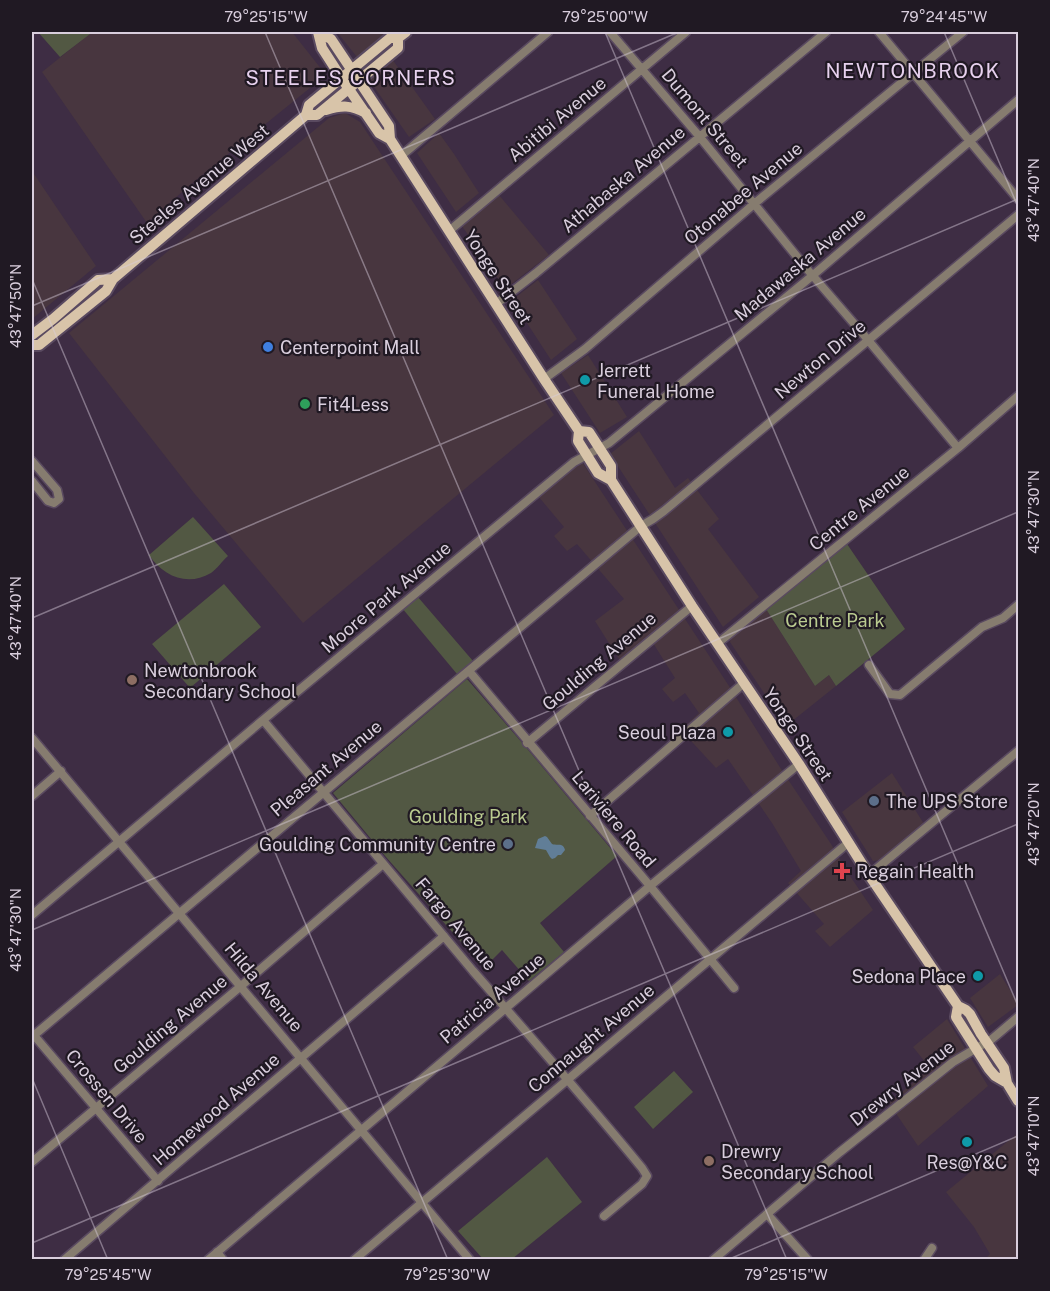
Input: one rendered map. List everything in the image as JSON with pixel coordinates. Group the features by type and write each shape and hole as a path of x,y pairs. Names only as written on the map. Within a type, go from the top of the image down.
{"main road":[{"name":"Yonge Street","path":"319,32 331,39 389,126 390,139"},
{"name":"Yonge Street","path":"319,32 322,48 342,79 379,133 390,139 579,431 578,441 598,473 611,480 958,1006 970,1014 1004,1068 1007,1083"},
{"path":"355,76 390,38 402,34"},
{"name":"Steeles Avenue West","path":"32,345 39,345 106,291 113,279 306,115 309,105 342,79 355,76"},
{"name":"Steeles Avenue West","path":"306,115 317,115 323,111 349,88 355,76"},
{"path":"323,111 348,106 366,113"},
{"name":"Steeles Avenue West","path":"32,335 98,280 113,279"},
{"path":"59,314 67,322"},
{"name":"Yonge Street","path":"579,431 589,432 611,466 611,480"},
{"name":"Yonge Street","path":"958,1006 956,1017 975,1049 995,1076 1007,1083 1018,1101"}],"street":[{"path":"401,156 548,32"},
{"name":"Dumont Street","path":"610,32 958,448"},
{"name":"Abitibi Avenue","path":"449,231 686,32"},
{"name":"Athabaska Avenue","path":"496,304 826,32"},
{"path":"879,32 1018,199"},
{"name":"Otonabee Avenue","path":"544,379 585,349 754,204 963,32"},
{"name":"Madawaska Avenue","path":"599,449 613,440 812,276 1018,100"},
{"name":"Newton Drive","path":"641,526 655,518 1018,215"},
{"name":"Centre Avenue","path":"718,643 958,448 1018,396"},
{"name":"Moore Park Avenue","path":"32,915 574,462 599,449"},
{"path":"32,461 57,490 59,499 54,503 48,501 32,481"},
{"path":"40,492 51,483"},
{"name":"Pleasant Avenue","path":"32,1035 641,526"},
{"path":"869,665 890,694 900,695 982,627 1002,618 1018,605"},
{"name":"Goulding Avenue","path":"527,742 692,606"},
{"name":"Lariviere Road","path":"468,671 734,988"},
{"path":"590,816 744,683"},
{"name":"Fargo Avenue","path":"263,720 642,1168 647,1176 642,1184 604,1216"},
{"name":"Hilda Avenue","path":"32,738 470,1260"},
{"path":"870,875 1018,751"},
{"name":"Patricia Avenue","path":"208,1260 220,1256 361,1130 650,886 799,764"},
{"path":"32,796 61,771"},
{"name":"Connaught Avenue","path":"354,1260 849,842"},
{"name":"Goulding Avenue","path":"32,1162 383,864"},
{"name":"Homewood Avenue","path":"64,1260 444,936"},
{"name":"Drewry Avenue","path":"715,1259 840,1152 954,1062 986,1042 1018,1017"},
{"name":"Crossen Drive","path":"32,1035 158,1181"},
{"path":"767,1214 808,1260"},
{"path":"924,1260 932,1248"}],"shaded area":[{"path":"92,32 292,32 326,75 190,185 147,223 42,72"},
{"path":"337,32 388,32 357,57"},
{"path":"392,59 435,119 409,137 370,81 372,75"},
{"path":"345,113 360,122 554,415 303,623 194,493 69,333 329,118"},
{"path":"439,133 479,193 456,212 417,153"},
{"path":"32,171 96,266 32,319"},
{"path":"499,195 549,255 505,289 462,226"},
{"path":"538,280 577,339 551,360 512,300"},
{"path":"588,355 627,417 600,433 561,373"},
{"path":"639,431 675,488 688,478 719,519 708,529 759,597 723,627 610,454"},
{"path":"582,462 873,910 830,947 815,931 824,924 788,883 801,871 772,823 728,759 716,768 681,730 699,713 685,693 673,702 662,689 675,678 653,643 624,667 595,621 624,599 577,544 567,551 554,536 564,527 538,496"},
{"path":"766,609 815,686 829,675 836,686 786,726 730,642 731,637"},
{"path":"892,773 924,824 880,860 873,861 842,812"},
{"path":"1000,974 1018,1005 988,1027 970,998"},
{"path":"947,1019 988,1086 918,1146 889,1103 930,1068 913,1047"},
{"path":"1018,1133 1018,1259 985,1259 990,1254 974,1227 946,1192"}],"green space":[{"path":"38,32 88,32 90,34 60,57"},
{"path":"193,517 228,556 211,573 202,577 185,579 168,574 149,555"},
{"name":"Centre Park","path":"847,544 905,629 836,686 829,675 815,686 766,609"},
{"path":"224,584 261,627 190,688 152,644"},
{"path":"417,596 473,661 457,674 402,608"},
{"name":"Goulding Park","path":"467,679 617,856 540,923 564,952 529,981 502,950 484,968 333,793"},
{"path":"674,1071 693,1092 653,1129 634,1107"},
{"path":"547,1157 582,1202 512,1259 483,1259 458,1231"}],"water":[{"path":"545,836 552,844 563,846 565,850 561,855 552,859 546,850 535,848 538,839"}],"place":[{"name":"Centerpoint Mall","path":"268,347"},
{"name":"Jerrett Funeral Home","path":"585,380"},
{"name":"Fit4Less","path":"305,404"},
{"name":"Newtonbrook Secondary School","path":"132,680"},
{"name":"Seoul Plaza","path":"728,732"},
{"name":"The UPS Store","path":"874,801"},
{"name":"Goulding Community Centre","path":"508,844"},
{"name":"Regain Health","path":"842,871"},
{"name":"Sedona Place","path":"978,976"},
{"name":"Res@Y&C","path":"967,1142"},
{"name":"Drewry Secondary School","path":"709,1161"}],"district":[{"name":"NEWTONBROOK","path":"913,71"},
{"name":"STEELES CORNERS","path":"351,78"}]}
